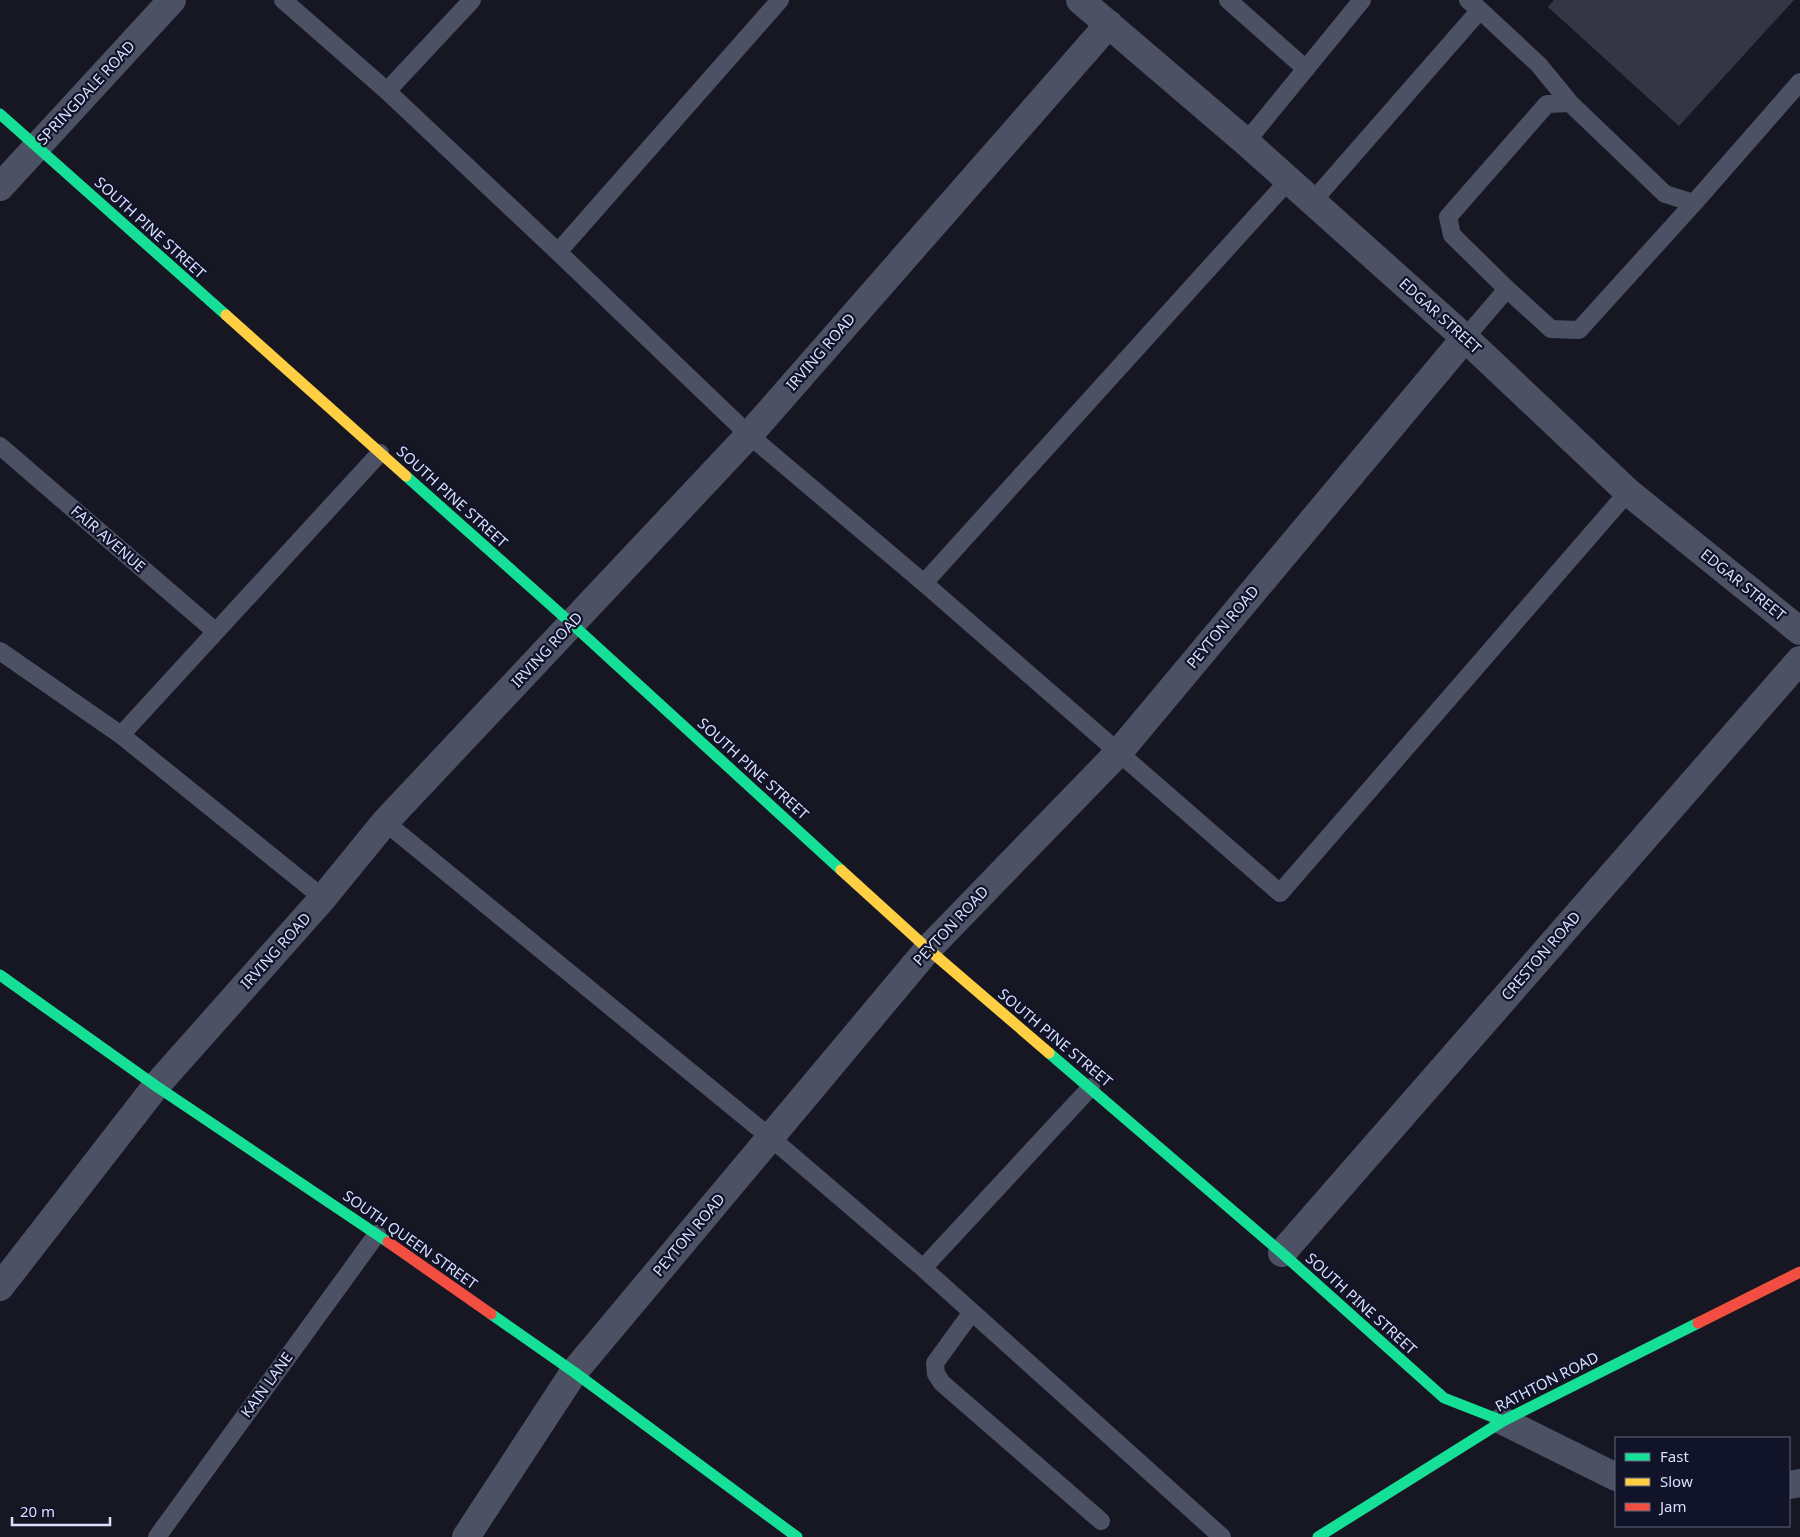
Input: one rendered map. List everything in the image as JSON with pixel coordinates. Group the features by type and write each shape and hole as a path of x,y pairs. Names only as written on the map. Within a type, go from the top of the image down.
{"street":[{"name":"SPRINGDALE ROAD","path":"0,187 172,0"},
{"name":"EDGAR STREET","path":"1080,0 1246,142 1465,338 1628,492 1800,631"},
{"name":"IRVING ROAD","path":"0,1287 156,1086 323,898 385,822 748,435 1109,24"},
{"name":"SOUTH PINE STREET","path":"0,114 572,624 928,949 1282,1252 1444,1398 1503,1420"},
{"name":"PEYTON ROAD","path":"466,1537 574,1372 928,949 1119,752 1465,338"},
{"name":"CRESTON ROAD","path":"1282,1252 1800,660"},
{"name":"SOUTH QUEEN STREET","path":"0,975 156,1086 377,1234 574,1372 797,1537"},
{"name":"RATHTON ROAD","path":"1318,1537 1503,1420 1800,1272"},
{"path":"1503,1420 1615,1476"}],"lane":[{"path":"283,0 387,91 748,435 924,583 1280,894 1628,492"},
{"path":"387,91 472,0"},
{"path":"558,252 780,0"},
{"path":"1228,0 1306,69"},
{"path":"1246,142 1362,0"},
{"path":"1312,202 1474,5 1539,65 1570,103 1665,194 1694,203"},
{"path":"1570,103 1547,104 1448,217 1452,235 1507,289 1552,329 1579,330 1800,82"},
{"path":"924,583 1288,181"},
{"path":"1465,338 1507,289"},
{"name":"FAIR AVENUE","path":"0,446 215,631"},
{"path":"121,735 380,453"},
{"path":"0,651 121,735 323,898"},
{"path":"385,822 770,1138 923,1268 1222,1537"},
{"path":"923,1268 1091,1088"},
{"name":"KAIN LANE","path":"157,1537 377,1234"},
{"path":"972,1312 935,1363 936,1374 942,1384 1101,1521"}],"building":[{"path":"1554,0 1794,0 1679,126 1548,7"}],"traffic: fast":[{"path":"0,114 226,315"},
{"path":"406,476 572,624 841,870"},
{"path":"0,975 156,1086 388,1242"},
{"path":"1049,1053 1282,1253 1444,1398 1503,1421"},
{"path":"491,1314 574,1372 797,1537"},
{"path":"1318,1537 1503,1421 1698,1323"}],"traffic: slow":[{"path":"226,315 406,476"},
{"path":"841,870 928,949 1049,1053"}],"traffic: jam":[{"path":"388,1242 491,1314"},
{"path":"1698,1323 1800,1272"}]}
